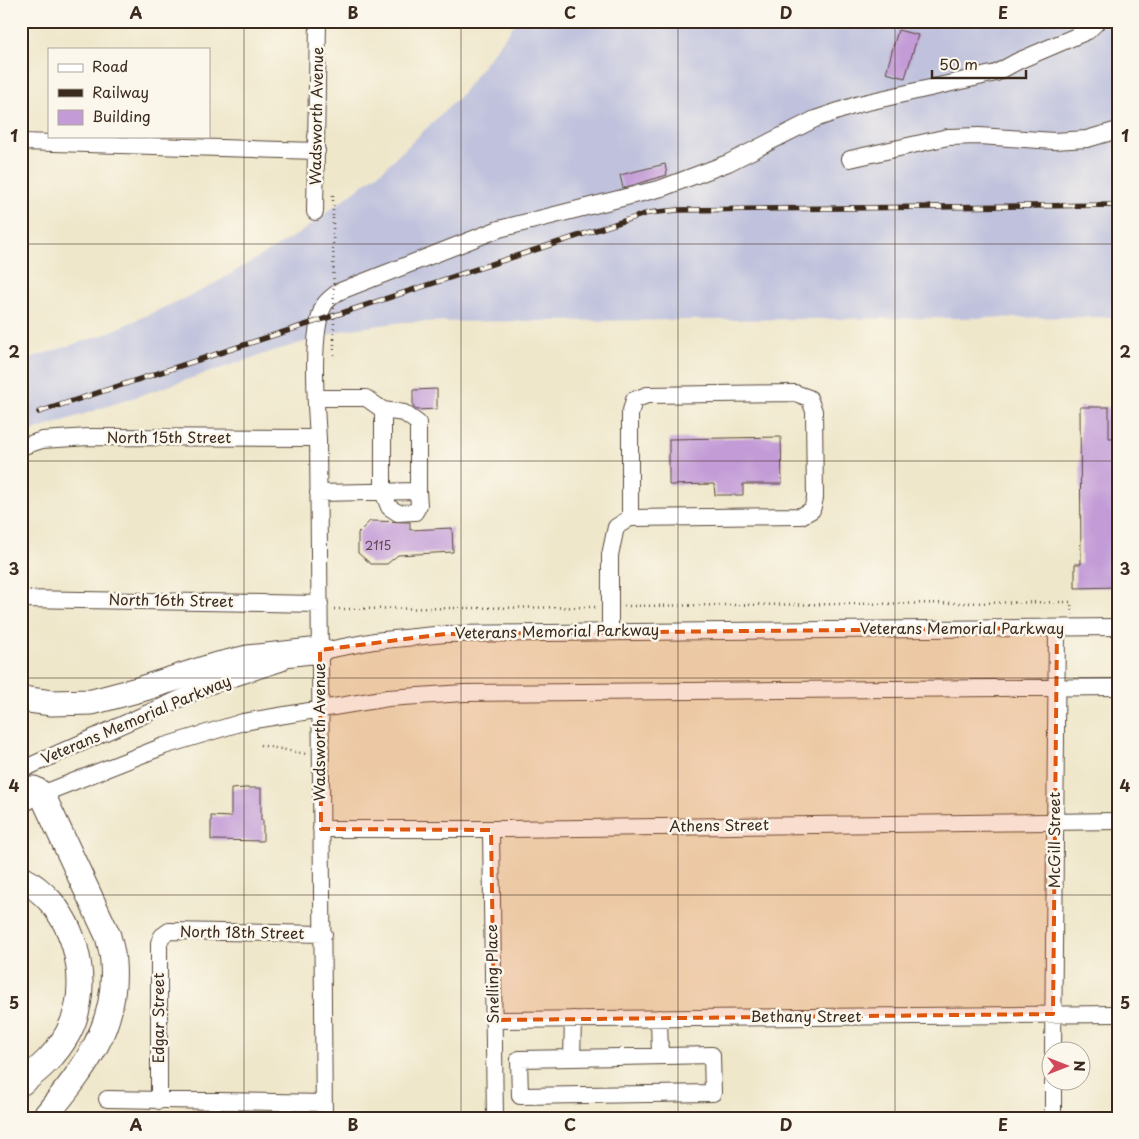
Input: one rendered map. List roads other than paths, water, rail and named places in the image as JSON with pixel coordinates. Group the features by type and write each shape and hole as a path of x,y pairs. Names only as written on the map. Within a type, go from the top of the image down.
{"highway":[{"path":"21,699 52,703 92,702 248,658 320,650"},
{"path":"28,796 108,936 113,961 114,986 109,1017 96,1048 44,1118"},
{"path":"21,878 51,902 65,922 75,949 79,970 79,996 76,1013 69,1031 47,1063 21,1083"}],"street":[{"name":"Wadsworth Avenue","path":"315,212 318,21"},
{"name":"Wadsworth Avenue","path":"324,1110 324,934 320,829 321,709 316,346 319,321 324,304 338,292 499,229 662,188 728,163 814,119 860,104 996,73 1018,61 1088,31 1098,21"},
{"path":"850,159 948,137 980,136 1054,141 1087,139 1118,130"},
{"path":"21,142 317,151"},
{"path":"610,632 610,555 616,527 630,518 801,516 812,510 815,498 814,411 809,398 795,393 647,394 634,400 630,414 630,518"},
{"path":"316,398 366,398 383,410 404,413 418,424 419,505 415,512 410,514 398,514 389,506 383,492 383,410"},
{"name":"North 15th Street","path":"21,447 42,440 89,437 318,438"},
{"path":"318,493 418,490"},
{"name":"North 16th Street","path":"21,599 320,604"},
{"name":"McGill Street","path":"1053,1042 1057,628"},
{"name":"Veterans Memorial Parkway","path":"21,770 206,687 320,650 374,641 445,634 1118,628"},
{"path":"28,796 164,746 243,722 388,698 464,693 1118,687"},
{"name":"Athens Street","path":"320,829 491,830 1118,821"},
{"name":"Snelling Place","path":"491,830 494,1118"},
{"name":"North 18th Street","path":"162,936 169,931 324,934"},
{"name":"Edgar Street","path":"159,1100 159,943 162,936"},
{"name":"Bethany Street","path":"494,1020 1118,1014"},
{"path":"659,1018 660,1056"},
{"path":"572,1058 573,1019"},
{"path":"494,1097 713,1093 712,1055 519,1059 520,1096"},
{"path":"1053,1092 1053,1118"},
{"path":"107,1099 159,1100 324,1110"}],"railway":[{"path":"39,412 648,213 678,210 1118,205"}]}
